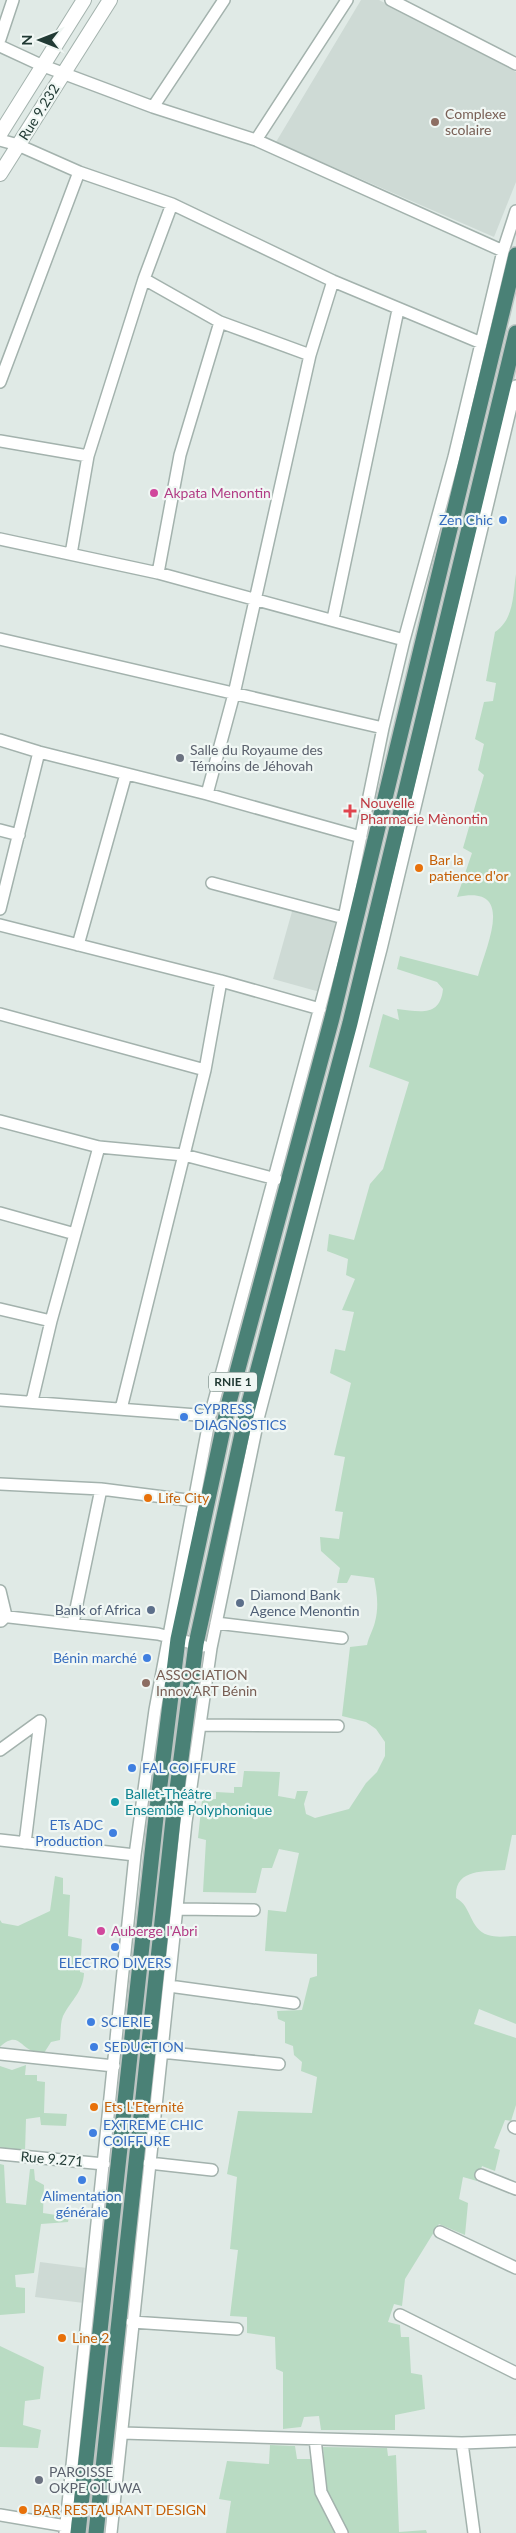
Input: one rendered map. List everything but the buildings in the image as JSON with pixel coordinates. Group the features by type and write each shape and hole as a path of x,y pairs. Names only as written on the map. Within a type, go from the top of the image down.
{"highway":[{"name":"RNIE 1","path":"70,2531 156,1817 174,1638 230,1397 332,1018 509,253"},
{"name":"RNIE 1","path":"96,2533 173,1820 250,1402 350,1023 516,333"}],"street":[{"path":"0,38 13,0"},
{"name":"Rue 9.232","path":"0,134 84,0"},
{"name":"Rue 9.232","path":"0,174 110,0"},
{"path":"153,107 224,0"},
{"path":"256,140 346,0"},
{"path":"391,0 516,64"},
{"path":"0,46 42,65 153,107 256,140 509,253"},
{"path":"0,140 18,145 79,172 172,204 333,282 480,342"},
{"path":"0,382 79,172"},
{"path":"71,554 88,456 144,279 172,204"},
{"path":"0,2515 70,2531 135,1855 155,1710 174,1638 210,1416 276,1179 344,918 383,728 404,640 454,457 480,342 509,253 516,211"},
{"path":"144,279 220,322 310,355"},
{"path":"207,794 234,694 310,355 333,282"},
{"path":"333,619 398,310"},
{"path":"158,572 180,455 220,322"},
{"path":"111,2533 186,1822 201,1725 204,1646 216,1623 259,1415 381,949 516,386"},
{"path":"0,441 88,456"},
{"path":"0,539 158,572 404,640"},
{"path":"0,638 383,728"},
{"path":"0,740 39,752 207,794 361,837"},
{"path":"0,909 39,752"},
{"path":"78,945 126,774"},
{"path":"0,830 19,835"},
{"path":"212,883 344,918"},
{"path":"0,925 221,981 320,1009"},
{"path":"121,1409 205,1070 221,981"},
{"path":"0,1014 205,1070"},
{"path":"0,1121 99,1146 184,1155 276,1179"},
{"path":"32,1401 51,1320 99,1146"},
{"path":"0,1213 75,1234"},
{"path":"0,1308 51,1320"},
{"path":"0,1400 210,1416"},
{"path":"0,1484 101,1489 195,1501"},
{"path":"74,1623 101,1489"},
{"path":"0,1591 2,1618 74,1623 174,1638 204,1646"},
{"path":"216,1623 342,1638"},
{"path":"0,1750 40,1721 25,1843"},
{"path":"201,1725 338,1726"},
{"path":"0,1840 135,1855"},
{"path":"177,1909 254,1910"},
{"path":"169,1986 294,2002"},
{"path":"161,2052 279,2064"},
{"path":"0,2054 114,2066"},
{"name":"Rue 9.271","path":"0,2154 104,2164"},
{"path":"149,2163 212,2170"},
{"path":"481,2175 516,2189"},
{"path":"440,2232 516,2268"},
{"path":"400,2315 516,2374"},
{"path":"132,2322 237,2329"},
{"path":"122,2433 462,2443 516,2441"},
{"path":"316,2439 321,2492 342,2533"},
{"path":"462,2443 474,2533"}],"shaded area":[{"path":"361,0 379,0 516,72 516,182 494,237 276,142"},
{"path":"293,908 338,920 320,992 273,979"},
{"path":"40,2262 87,2268 84,2303 35,2297"}],"green space":[{"path":"516,574 516,1835 512,1835 505,1870 480,1872 465,1876 457,1888 456,1898 465,1906 477,1928 482,1932 495,1936 516,1936 516,2024 479,2009 474,2024 516,2038 516,2105 511,2121 505,2120 494,2148 500,2150 495,2171 482,2166 477,2181 463,2177 459,2199 468,2203 465,2235 439,2224 405,2279 402,2306 394,2304 388,2322 400,2325 401,2337 409,2337 411,2373 422,2375 425,2409 395,2415 395,2430 321,2430 319,2416 304,2417 301,2427 283,2429 283,2372 276,2369 275,2337 247,2333 247,2317 230,2316 238,2250 230,2249 237,2177 227,2174 238,2111 312,2113 317,2077 301,2071 302,2062 294,2055 293,2046 285,2043 285,2022 278,2019 277,2011 302,2010 310,1978 317,1976 317,1954 265,1951 268,1910 286,1912 299,1853 279,1849 272,1868 262,1868 256,1893 203,1892 206,1840 198,1838 202,1800 216,1799 216,1792 234,1793 234,1787 242,1787 244,1771 280,1772 278,1796 295,1799 297,1791 308,1791 304,1804 306,1814 315,1818 349,1809 366,1783 377,1772 385,1756 385,1742 376,1729 366,1722 342,1716 350,1647 367,1645 375,1622 377,1600 374,1578 351,1575 347,1583 337,1583 340,1568 321,1551 320,1537 339,1539 343,1512 335,1511 345,1457 334,1455 351,1383 330,1373 335,1349 345,1351 354,1312 342,1310 355,1279 346,1275 348,1259 327,1251 329,1234 354,1240 370,1184 383,1169 409,1082 369,1067 383,1014 399,1020 397,1009 427,1011 438,1005 441,998 443,989 437,982 397,969 400,956 478,976 491,934 492,908 486,899 475,895 457,897 472,853 463,848 484,775 478,770 484,744 475,739 484,702 493,701 496,683 486,681 495,632 506,621 512,606"},
{"path":"55,1876 63,1878 63,1894 70,1895 68,1936 82,1939 80,1972 84,1973 82,1985 63,2016 60,2040 51,2042 44,2053 33,2052 14,2040 6,2042 0,2047 0,1920 2,1923 18,1926 50,1911"},
{"path":"26,2065 25,2075 37,2075 37,2081 45,2082 44,2113 67,2114 66,2126 41,2125 40,2117 26,2119 25,2152 0,2150 0,2066 12,2070"},
{"path":"0,2164 4,2165 6,2203 26,2205 30,2169 34,2169 35,2180 44,2185 43,2213 69,2217 68,2222 41,2224 34,2273 15,2275 16,2287 25,2288 25,2313 0,2315"},
{"path":"0,2346 44,2367 40,2399 25,2401 23,2425 41,2430 38,2448 0,2447"},
{"path":"270,2445 295,2446 297,2459 324,2459 323,2447 387,2448 388,2456 396,2455 399,2532 426,2530 427,2533 226,2533 231,2501 219,2499 227,2461 269,2464"}],"place":[{"name":"Complexe scolaire","path":"435,122"},
{"name":"Akpata Menontin","path":"154,493"},
{"name":"Zen Chic","path":"503,520"},
{"name":"Salle du Royaume des Témoins de Jéhovah","path":"180,758"},
{"name":"Nouvelle Pharmacie Mènontin","path":"350,811"},
{"name":"Bar la patience d'or","path":"419,868"},
{"name":"CYPRESS DIAGNOSTICS","path":"184,1417"},
{"name":"Life City","path":"148,1498"},
{"name":"Diamond Bank Agence Menontin","path":"240,1603"},
{"name":"Bank of Africa","path":"151,1610"},
{"name":"Bénin marché","path":"147,1658"},
{"name":"ASSOCIATION Innov'ART Bénin","path":"146,1683"},
{"name":"FAL COIFFURE","path":"132,1768"},
{"name":"Ballet-Théâtre Ensemble Polyphonique","path":"115,1802"},
{"name":"ETs ADC Production","path":"113,1833"},
{"name":"Auberge l'Abri","path":"101,1931"},
{"name":"ELECTRO DIVERS","path":"115,1947"},
{"name":"SCIERIE","path":"91,2022"},
{"name":"SEDUCTION","path":"94,2047"},
{"name":"Ets L'Eternité","path":"94,2107"},
{"name":"EXTREME CHIC COIFFURE","path":"93,2133"},
{"name":"Alimentation générale","path":"82,2180"},
{"name":"Line 2","path":"62,2338"},
{"name":"PAROISSE OKPE OLUWA","path":"39,2480"},
{"name":"BAR RESTAURANT DESIGN","path":"23,2510"}]}
